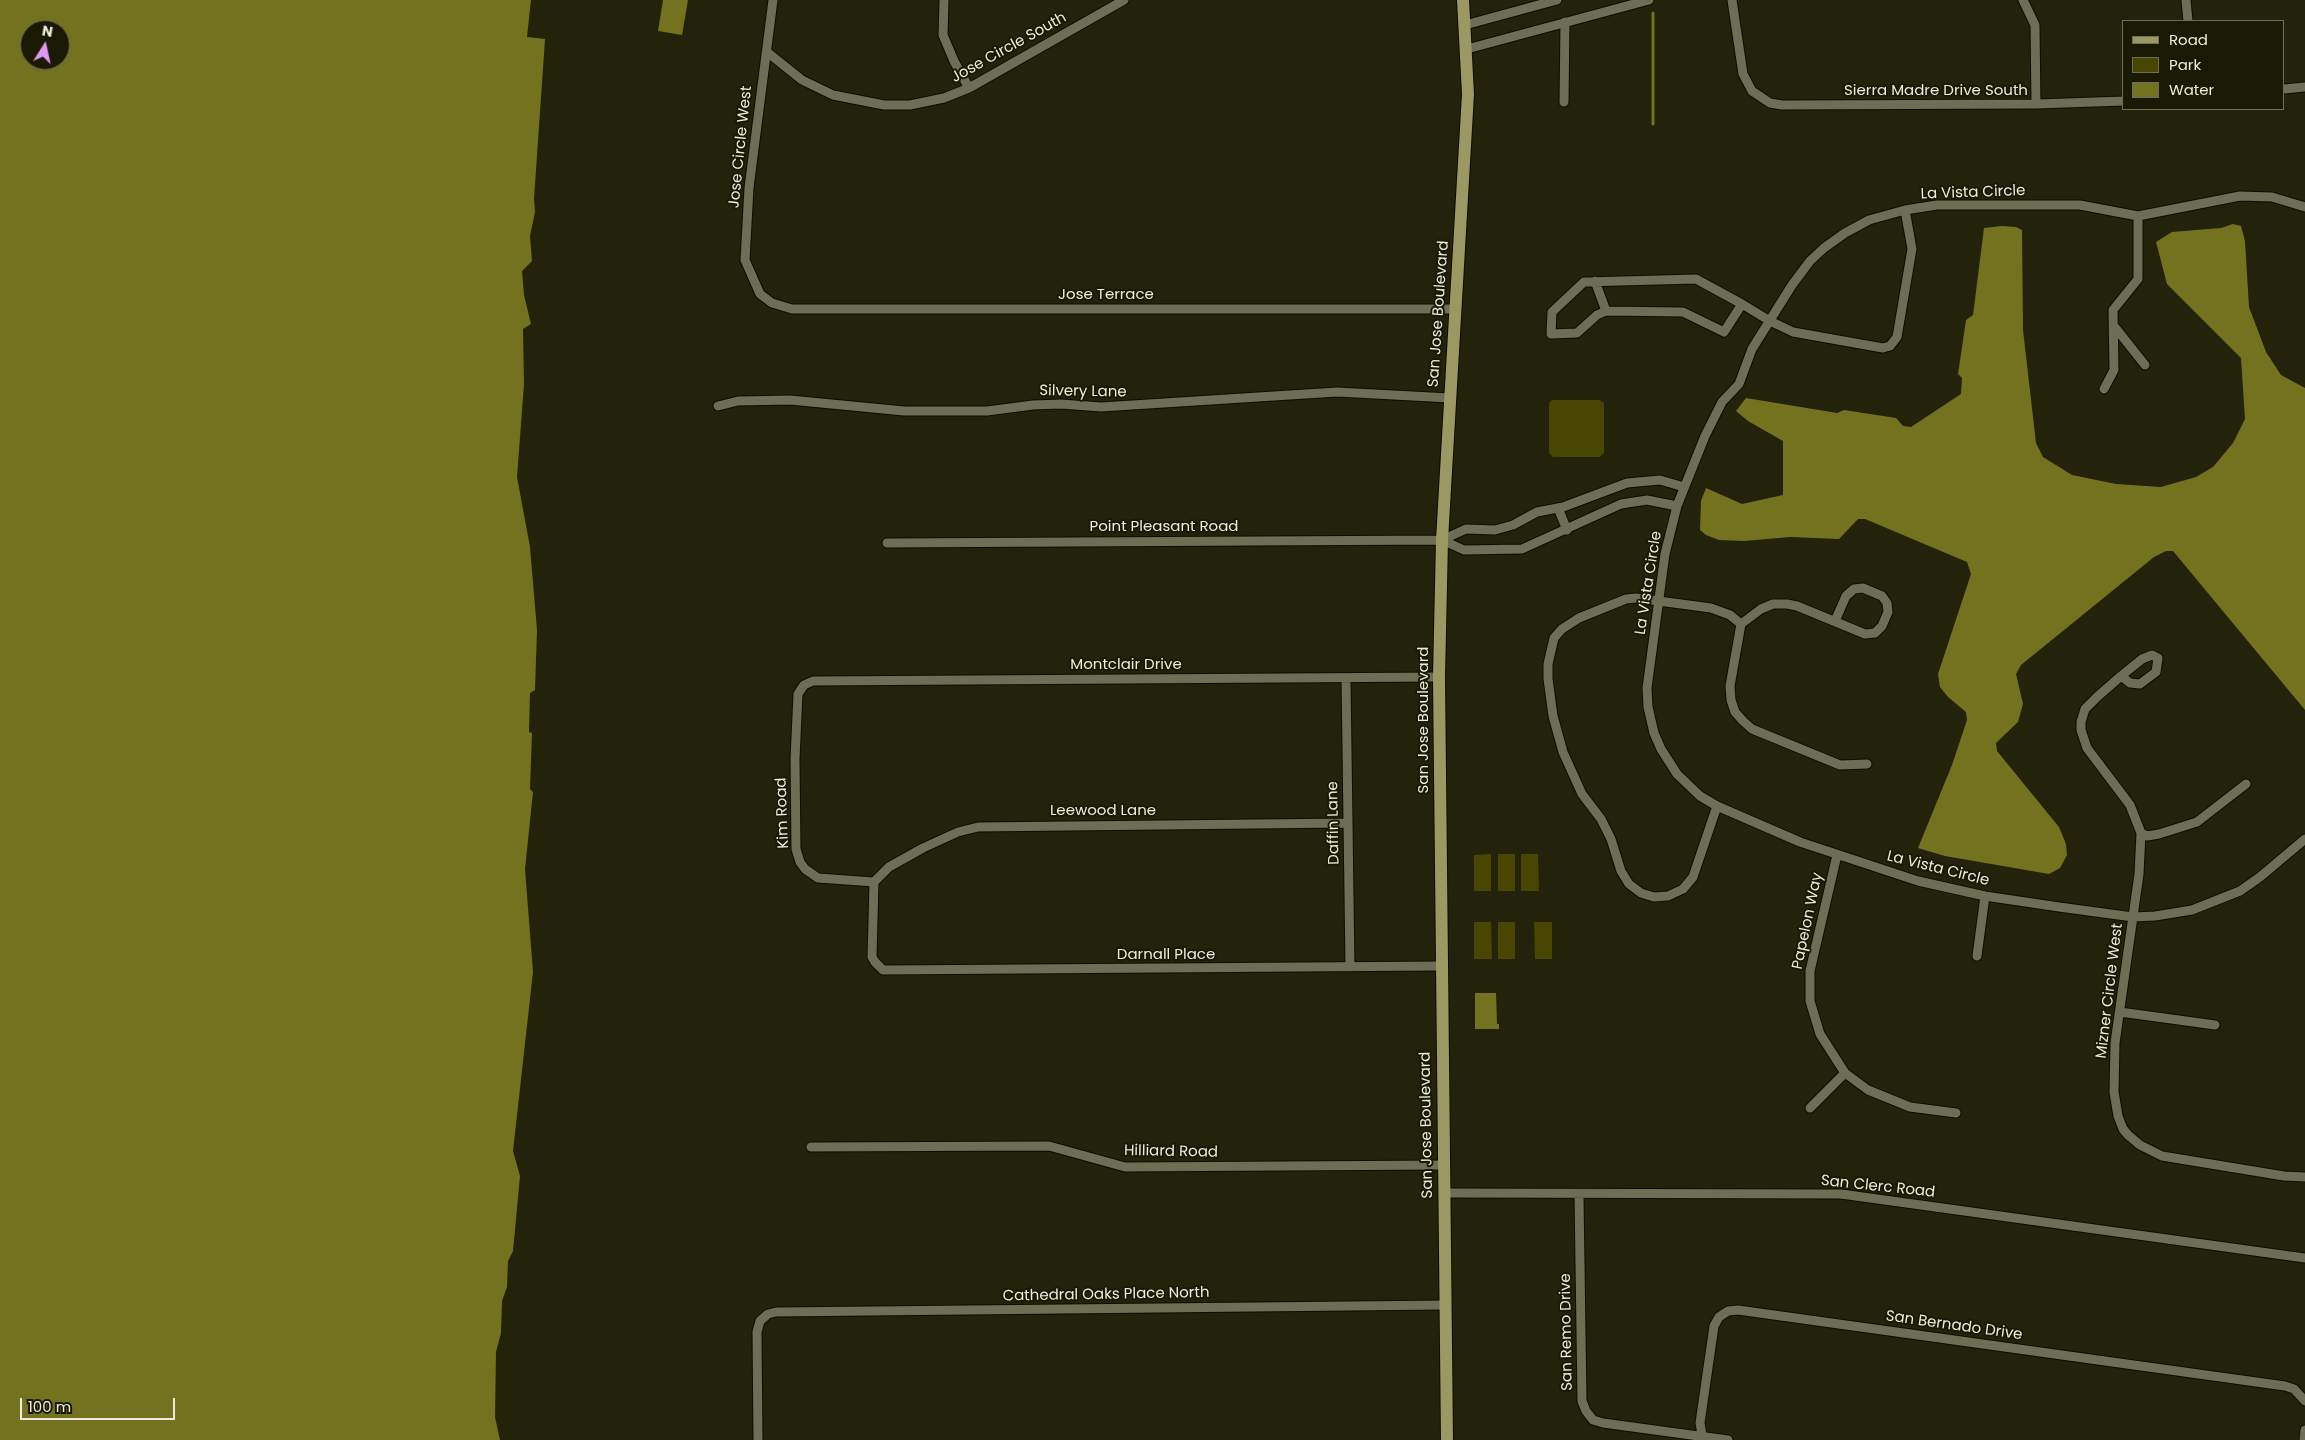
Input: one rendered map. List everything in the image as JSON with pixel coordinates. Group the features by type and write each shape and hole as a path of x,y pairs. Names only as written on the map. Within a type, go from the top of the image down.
{"main road":[{"name":"San Jose Boulevard","path":"1447,1440 1439,677 1442,540 1468,94 1466,25 1463,0"}],"street":[{"name":"Jose Circle West","path":"760,294 745,260 749,188 773,0"},
{"path":"944,0 943,34 954,61 969,88"},
{"name":"Jose Circle South","path":"767,52 802,80 833,94 858,101 884,105 910,105 944,98 969,88 1124,0"},
{"path":"1466,25 1557,0"},
{"path":"1467,49 1648,0"},
{"name":"Sierra Madre Drive South","path":"1732,0 1743,74 1752,90 1764,100 1782,105 2036,104 2122,101"},
{"path":"2023,0 2035,25 2036,104"},
{"path":"2186,0 2188,20"},
{"path":"1564,102 1565,22"},
{"path":"2285,88 2305,87"},
{"name":"La Vista Circle","path":"2305,207 2272,197 2240,196 2138,216 2080,205 1937,205 1905,210 1869,220 1845,233 1824,248 1796,279 1752,349 1740,384 1722,402 1705,436 1684,488 1677,506 1665,554 1647,688 1648,707 1654,733 1661,750 1677,774 1700,796 1717,806 1800,842 1918,881 1985,896 2133,917 2177,913 2218,901 2240,891 2260,878 2305,839"},
{"path":"1742,304 1724,332 1683,312 1606,311 1597,315 1578,333 1551,334 1552,312 1584,282 1696,279 1742,304 1770,321 1793,332 1883,348 1890,346 1897,337 1912,249 1905,210"},
{"path":"2104,388 2114,370 2114,310 2138,279 2138,216"},
{"path":"1595,281 1606,311"},
{"name":"Jose Terrace","path":"760,294 772,303 792,309 1455,309"},
{"path":"2114,326 2145,365"},
{"name":"Silvery Lane","path":"718,406 738,401 790,400 904,411 987,411 1033,405 1062,404 1102,408 1337,392 1450,398"},
{"name":"Point Pleasant Road","path":"1442,540 1466,528 1496,530 1513,525 1538,512 1558,508 1607,492 1627,483 1660,480 1684,488"},
{"path":"1607,492 1613,507"},
{"name":"Point Pleasant Road","path":"887,543 1442,540 1464,550 1522,549 1567,530 1613,507 1647,500 1677,506"},
{"path":"1558,508 1567,530"},
{"path":"1835,621 1846,596 1854,589 1864,588 1882,596 1887,603 1888,612 1882,626 1875,633 1866,634 1797,606 1780,604 1761,609 1741,624 1730,686 1731,700 1735,712 1752,729 1840,765 1867,764"},
{"path":"1717,806 1693,878 1683,890 1668,896 1654,897 1641,892 1630,884 1622,871 1611,839 1601,819 1582,794 1567,761 1553,716 1548,664 1554,638 1571,622 1626,599 1658,601 1718,610 1730,615 1741,624"},
{"path":"2121,676 2085,709 2082,716 2081,730 2086,748 2130,805 2141,833 2147,836 2159,834 2197,822 2246,784"},
{"name":"Montclair Drive","path":"813,681 1439,677"},
{"name":"Daffin Lane","path":"1346,678 1350,967"},
{"name":"Kim Road","path":"813,681 804,685 798,694 795,759 796,849 800,862 805,869 818,878 874,882"},
{"name":"Leewood Lane","path":"874,882 889,867 923,848 958,832 978,827 1347,823"},
{"name":"Mizner Circle West","path":"2141,833 2139,874 2115,1043 2114,1099 2123,1129 2140,1145 2162,1156 2239,1169 2305,1177"},
{"name":"Papelon Way","path":"1837,855 1813,954 1809,993 1820,1034 1845,1072 1868,1090 1900,1104 1956,1113"},
{"name":"Darnall Place","path":"874,882 872,900 872,957 874,962 883,970 1442,966"},
{"path":"1978,956 1985,896"},
{"path":"2120,1012 2216,1025"},
{"path":"1810,1108 1845,1072"},
{"name":"Hilliard Road","path":"811,1147 1049,1146 1125,1168 1444,1165"},
{"name":"San Clerc Road","path":"1445,1193 1579,1195 1841,1194 2305,1258"},
{"name":"San Remo Drive","path":"1579,1195 1582,1401 1586,1411 1593,1420 1603,1423 1728,1440"},
{"name":"Cathedral Oaks Place North","path":"758,1440 757,1332 760,1321 768,1314 776,1312 1446,1305"},
{"name":"San Bernado Drive","path":"1703,1438 1700,1423 1714,1326 1719,1317 1728,1311 1738,1310 2285,1386 2294,1389 2305,1401"},
{"path":"2304,1440 2305,1430"}],"green space":[{"path":"1552,400 1599,400 1604,403 1604,453 1600,457 1553,457 1549,453 1549,403"},
{"path":"1491,854 1491,891 1474,891 1474,855"},
{"path":"1498,854 1515,854 1515,891 1498,891"},
{"path":"1521,854 1538,854 1539,891 1521,891"},
{"path":"1474,922 1491,922 1492,959 1474,959"},
{"path":"1498,922 1515,922 1515,959 1498,959"},
{"path":"1534,922 1552,922 1552,959 1535,959"}],"water":[{"path":"0,0 531,0 527,37 545,39 534,199 535,212 530,236 532,261 522,271 524,295 531,324 523,329 524,384 517,477 530,547 537,630 535,690 530,693 529,732 532,733 530,789 533,792 525,869 533,972 513,1151 520,1176 513,1251 508,1261 507,1287 502,1301 501,1333 496,1352 495,1417 500,1440 0,1440"},
{"path":"663,0 688,0 682,35 658,31"},
{"path":"2233,224 2241,226 2245,241 2249,307 2266,352 2281,375 2305,388 2305,710 2173,551 2166,551 2154,557 2021,665 2016,674 2023,704 2018,722 1996,743 1997,751 2059,827 2066,844 2067,855 2060,868 2049,874 1945,856 1918,848 1952,765 1967,720 1966,712 1948,697 1940,687 1938,674 1971,574 1967,562 1865,519 1858,519 1839,539 1790,537 1744,541 1719,540 1706,535 1700,530 1701,501 1706,488 1742,504 1783,495 1783,441 1748,421 1736,411 1746,398 1837,413 1844,410 1896,418 1903,426 1911,427 1961,394 1962,378 1958,374 1966,320 1973,315 1984,228 2016,227 2022,230 2023,330 2036,443 2043,457 2072,475 2116,484 2161,487 2196,477 2213,467 2233,443 2245,419 2241,358 2167,284 2156,242 2172,232 2221,228"},
{"path":"1475,993 1496,993 1497,1024 1499,1024 1499,1029 1475,1029"}],"waterway":[{"path":"1653,13 1653,124"}]}
